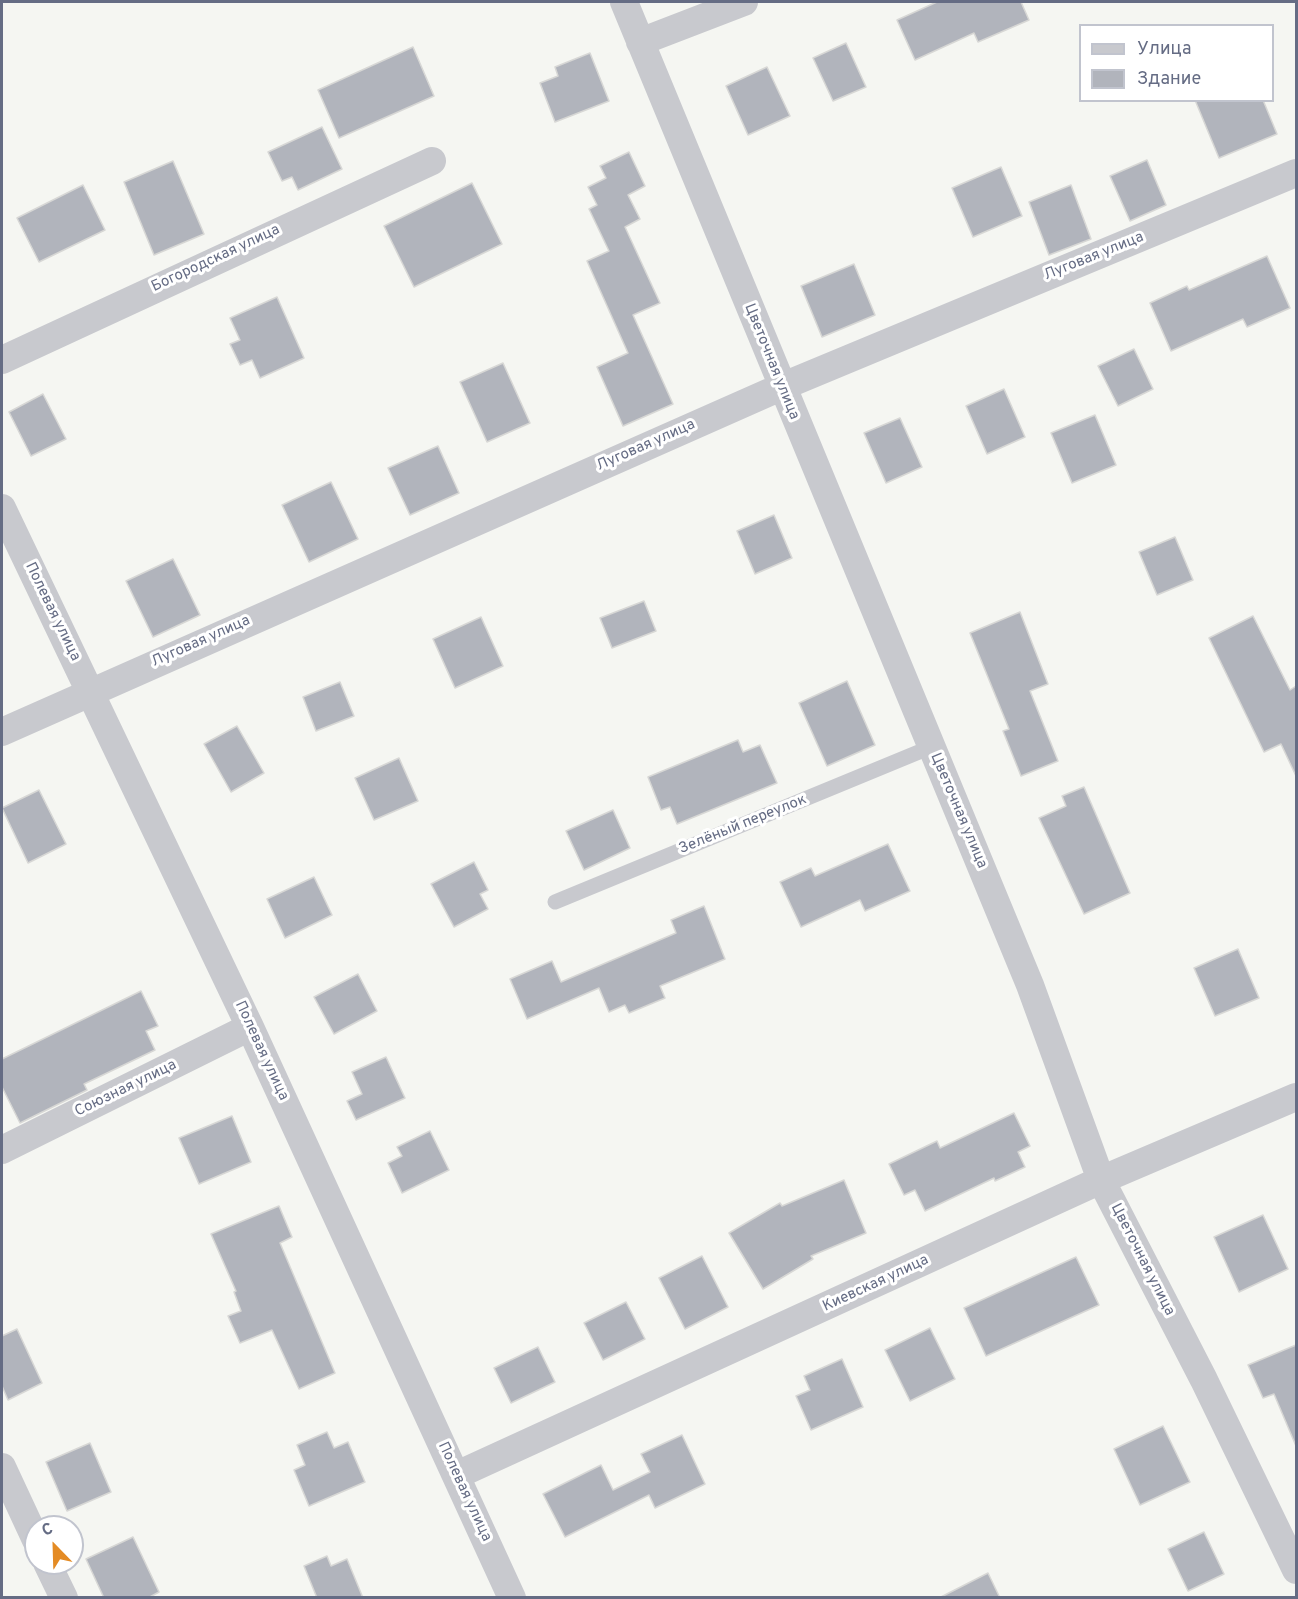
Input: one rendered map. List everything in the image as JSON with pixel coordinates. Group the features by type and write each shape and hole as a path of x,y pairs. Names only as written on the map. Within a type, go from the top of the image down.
{"street":[{"name":"Цветочная улица","path":"624,2 781,387 1030,985 1101,1180 1204,1380 1296,1570"},
{"path":"640,42 744,2"},
{"name":"Богородская улица","path":"2,360 432,160"},
{"name":"Луговая улица","path":"2,732 781,387 1296,173"},
{"name":"Полевая улица","path":"2,508 250,1027 512,1598"},
{"name":"Союзная улица","path":"2,1150 250,1027"},
{"name":"Киевская улица","path":"457,1475 1101,1180 1296,1097"},
{"path":"2,1467 24,1515"},
{"path":"52,1575 63,1598"}],"lane":[{"name":"Зелёный переулок","path":"555,902 931,747"}],"building":[{"path":"937,2 1021,2 1029,20 978,42 974,33 915,60 897,20"},
{"path":"846,43 866,87 833,101 813,58"},
{"path":"413,47 434,96 339,138 318,90"},
{"path":"590,53 609,101 555,122 540,83 558,76 555,67"},
{"path":"767,67 790,116 748,135 726,86"},
{"path":"1196,102 1264,102 1277,134 1219,158"},
{"path":"322,127 342,169 298,190 292,177 282,181 268,152"},
{"path":"629,152 645,186 628,195 640,219 625,227 660,303 633,315 673,404 623,426 597,367 628,353 587,261 609,251 589,209 597,205 588,187 606,178 600,166"},
{"path":"1147,160 1166,205 1130,221 1110,176"},
{"path":"173,161 204,234 154,255 124,182"},
{"path":"1001,167 1022,216 973,237 952,188"},
{"path":"472,183 502,244 414,287 384,226"},
{"path":"83,185 105,230 39,262 17,218"},
{"path":"1071,185 1091,239 1049,255 1029,202"},
{"path":"1267,256 1290,308 1247,327 1243,319 1171,351 1150,303 1187,286 1189,290"},
{"path":"854,264 875,315 822,337 801,286"},
{"path":"277,297 304,358 260,378 252,360 240,365 230,344 240,340 230,318"},
{"path":"1134,349 1153,389 1118,406 1098,366"},
{"path":"503,363 530,423 487,442 460,382"},
{"path":"1004,389 1025,437 987,454 966,406"},
{"path":"43,394 66,439 31,456 9,412"},
{"path":"1095,415 1116,465 1072,483 1051,433"},
{"path":"900,418 922,467 886,483 864,433"},
{"path":"438,446 459,493 410,515 388,468"},
{"path":"331,482 358,539 309,562 282,505"},
{"path":"774,515 792,558 755,574 737,531"},
{"path":"1175,537 1193,580 1157,595 1139,552"},
{"path":"173,559 200,615 153,637 126,581"},
{"path":"644,601 656,631 612,648 600,618"},
{"path":"1020,612 1048,684 1030,691 1058,761 1021,776 1003,731 1009,729 970,633"},
{"path":"1253,616 1290,690 1296,686 1296,776 1281,744 1264,752 1209,638"},
{"path":"481,617 503,666 455,688 433,639"},
{"path":"847,681 875,745 827,766 799,703"},
{"path":"340,682 354,716 316,731 303,697"},
{"path":"237,726 264,773 231,792 204,744"},
{"path":"738,740 743,752 760,745 777,783 677,824 670,807 661,810 648,777"},
{"path":"399,758 418,801 374,820 355,778"},
{"path":"1084,787 1130,893 1084,914 1039,818 1066,806 1062,796"},
{"path":"39,790 66,844 28,863 2,808"},
{"path":"613,810 630,848 584,870 566,831"},
{"path":"888,844 910,891 865,911 860,900 801,927 780,882 811,868 815,876"},
{"path":"474,862 488,890 480,894 488,909 454,927 431,884"},
{"path":"314,877 332,915 285,938 267,899"},
{"path":"704,906 725,959 660,986 665,998 629,1013 625,1005 609,1012 599,988 527,1019 510,979 552,961 561,982 676,933 671,920"},
{"path":"1238,949 1259,998 1215,1016 1194,968"},
{"path":"358,974 377,1011 334,1034 314,997"},
{"path":"141,991 158,1026 146,1031 155,1050 84,1084 87,1090 20,1123 2,1087 2,1059"},
{"path":"386,1057 405,1098 356,1120 347,1101 362,1094 352,1072"},
{"path":"1014,1113 1030,1146 1018,1152 1025,1167 995,1181 994,1178 925,1211 915,1190 904,1195 889,1164 937,1141 940,1148"},
{"path":"232,1116 251,1162 199,1184 179,1138"},
{"path":"430,1131 449,1170 402,1193 388,1163 402,1156 397,1147"},
{"path":"844,1180 866,1233 811,1256 813,1259 763,1289 729,1233 780,1203 782,1206"},
{"path":"279,1206 292,1237 280,1243 335,1373 299,1389 272,1330 240,1343 228,1316 241,1311 234,1292 236,1291 211,1234"},
{"path":"1263,1215 1288,1269 1239,1292 1214,1237"},
{"path":"702,1256 728,1307 685,1329 659,1278"},
{"path":"1076,1257 1099,1305 986,1356 964,1308"},
{"path":"626,1302 645,1339 603,1360 584,1323"},
{"path":"930,1328 955,1379 910,1401 885,1350"},
{"path":"17,1329 42,1383 8,1400 2,1386 2,1336"},
{"path":"1296,1345 1296,1446 1274,1394 1263,1398 1248,1365"},
{"path":"538,1347 555,1382 511,1403 494,1368"},
{"path":"842,1359 863,1407 811,1430 796,1396 810,1390 804,1376"},
{"path":"1163,1426 1190,1482 1140,1505 1114,1449"},
{"path":"327,1432 334,1448 348,1442 365,1482 309,1506 294,1470 305,1465 297,1445"},
{"path":"682,1435 705,1484 655,1508 649,1495 565,1537 543,1494 601,1465 613,1490 650,1472 641,1454"},
{"path":"90,1443 111,1492 67,1511 46,1462"},
{"path":"1204,1532 1224,1574 1188,1591 1168,1549"},
{"path":"133,1537 159,1592 148,1598 104,1598 86,1559"},
{"path":"327,1556 331,1566 347,1559 363,1598 317,1598 304,1566"},
{"path":"988,1573 1000,1598 939,1598"}]}
